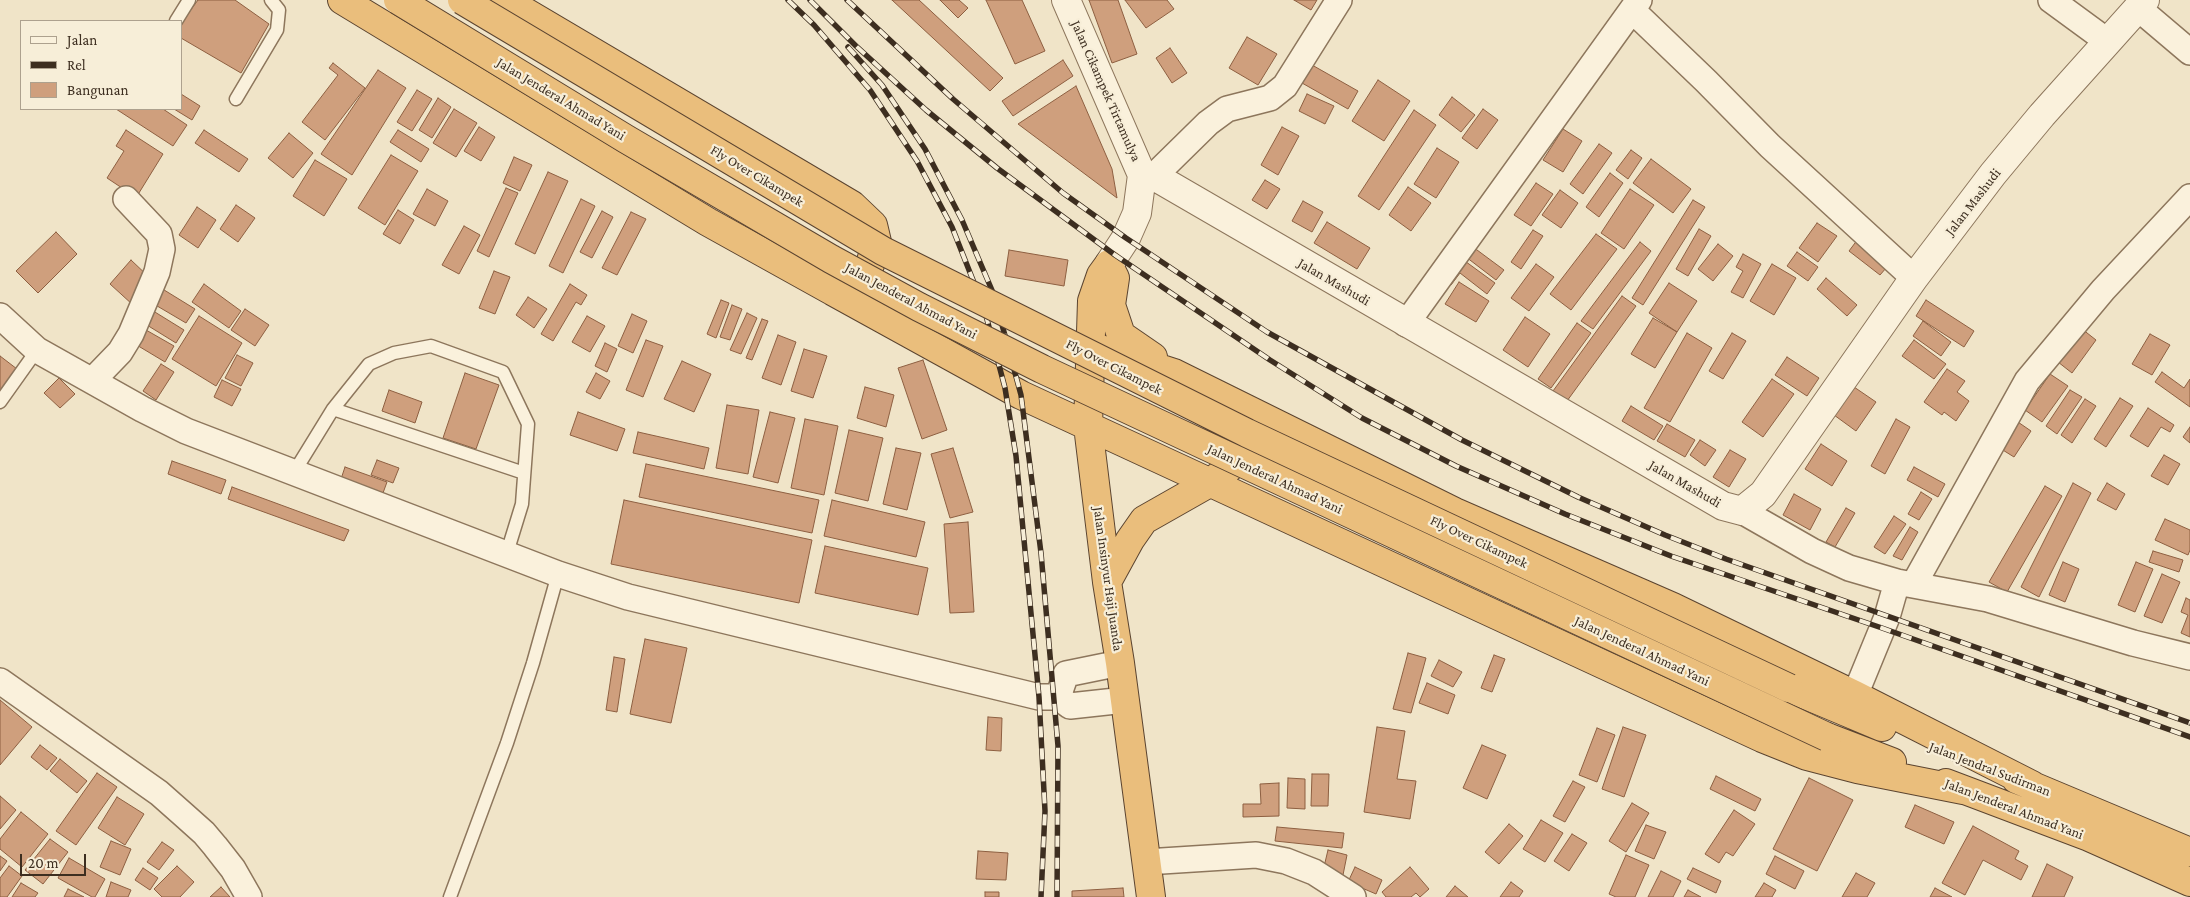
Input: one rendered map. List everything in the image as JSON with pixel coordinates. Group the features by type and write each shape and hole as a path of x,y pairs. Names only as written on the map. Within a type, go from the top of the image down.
{"highway":[{"path":"342,0 708,222 1004,388 1762,738 1807,756 1849,767 1963,790"},
{"name":"Jalan Jenderal Ahmad Yani","path":"398,0 626,139 831,259 919,307 1051,373 1827,738 2089,837 2190,882"},
{"name":"Fly Over Cikampek","path":"462,0 883,251 1247,433 1789,688"},
{"path":"506,0 852,205 873,225 877,242 868,272 834,292"},
{"path":"1109,264 1115,278 1111,305 1121,335 1174,373"},
{"name":"Jalan Insinyur Haji Juanda","path":"1109,264 1101,275 1092,300 1088,426 1107,582 1120,662 1151,897"},
{"path":"1090,345 1174,373 1456,512 1673,607 1856,695 2032,785"},
{"path":"1107,582 1130,540 1144,520 1211,482 1230,467 1241,444 1242,432 1235,410 1229,400"},
{"name":"Jalan Jendral Sudirman","path":"1789,688 1893,732 2032,785 2190,852"}],"street":[{"name":"Jalan Cikampek Tirtamulya","path":"1066,0 1148,176 1138,213 1126,238 1109,264"},
{"path":"1148,176 1208,123 1227,110 1270,98 1285,86 1339,0"},
{"path":"2051,0 2107,41"},
{"path":"2142,4 2190,52"},
{"name":"Jalan Mashudi","path":"1148,176 1723,506 1742,510 1763,494 1914,278 1993,174 2107,41 2142,4"},
{"path":"1406,324 1636,6 1770,146 1914,278"},
{"path":"1856,695 1887,617 2027,381 2103,290 2190,197"},
{"path":"92,381 120,352 131,334 157,272 162,249 159,234 126,199"},
{"path":"0,316 37,350 186,432 506,556 558,574 628,597 1039,697 1058,697 1070,706 1125,700"},
{"path":"1742,510 1812,551 1849,568 1906,583 1988,600 2133,643 2190,657"},
{"path":"1058,697 1066,674 1120,662"},
{"path":"0,681 137,777 185,816 215,846 233,869 249,897"},
{"path":"1146,862 1256,855 1286,860 1314,872 1353,897"}],"lane":[{"path":"177,20 189,0"},
{"path":"236,99 277,30 279,10 271,0"},
{"path":"293,474 334,409 369,364 394,353 431,346 502,372 528,424 522,504 506,556"},
{"path":"0,402 37,350"},
{"path":"334,409 524,473"},
{"path":"450,897 507,743 533,663 558,574"}],"building":[{"path":"198,0 235,0 269,24 241,73 182,39 182,22"},
{"path":"892,0 919,0 1003,78 990,91"},
{"path":"940,0 959,0 968,8 958,18"},
{"path":"986,0 1022,0 1045,51 1015,64"},
{"path":"1089,0 1118,0 1137,54 1112,63"},
{"path":"1125,0 1167,0 1174,9 1146,28"},
{"path":"1294,0 1317,0 1311,10"},
{"path":"1247,37 1277,54 1258,85 1229,68"},
{"path":"1170,48 1187,73 1172,83 1156,58"},
{"path":"1063,60 1073,76 1013,116 1002,101"},
{"path":"333,63 365,88 325,140 302,122 338,75 329,68"},
{"path":"1312,65 1358,91 1348,109 1302,83"},
{"path":"378,70 406,88 352,175 321,154"},
{"path":"1378,80 1410,101 1384,141 1352,121"},
{"path":"1076,86 1112,169 1117,198 1018,124"},
{"path":"417,90 432,99 412,131 397,122"},
{"path":"1307,94 1334,106 1325,124 1299,111"},
{"path":"182,95 200,106 192,120 176,110 182,110"},
{"path":"1452,97 1475,115 1461,132 1439,115"},
{"path":"438,98 451,107 432,138 419,130"},
{"path":"454,109 477,123 456,157 433,143"},
{"path":"1483,109 1498,120 1477,149 1462,138"},
{"path":"118,110 164,110 187,125 173,146"},
{"path":"1414,110 1436,125 1379,210 1358,196"},
{"path":"479,127 495,137 481,161 464,151"},
{"path":"1282,127 1299,136 1278,175 1261,165"},
{"path":"1563,129 1582,141 1563,172 1543,160"},
{"path":"126,130 163,154 134,201 122,188 107,178 124,151 116,146"},
{"path":"204,130 248,159 239,172 195,143"},
{"path":"398,130 429,149 421,162 390,142"},
{"path":"289,133 313,153 293,178 268,158"},
{"path":"1599,144 1612,153 1583,194 1570,184"},
{"path":"1437,148 1459,162 1436,198 1414,184"},
{"path":"1631,150 1642,158 1628,179 1616,170"},
{"path":"391,155 418,171 385,225 358,208"},
{"path":"514,157 532,165 520,191 503,183"},
{"path":"1651,159 1691,189 1673,213 1633,183"},
{"path":"315,160 347,179 324,216 293,196"},
{"path":"548,172 568,181 535,254 515,244"},
{"path":"1610,173 1623,183 1599,217 1586,207"},
{"path":"1265,180 1280,189 1267,209 1252,200"},
{"path":"1536,183 1553,194 1531,226 1514,215"},
{"path":"1408,187 1431,203 1411,231 1389,215"},
{"path":"506,188 518,193 489,257 477,251"},
{"path":"427,189 448,201 435,226 413,214"},
{"path":"1630,189 1654,205 1624,249 1601,233"},
{"path":"1560,190 1578,203 1561,228 1542,215"},
{"path":"581,199 595,206 563,273 549,266"},
{"path":"1693,200 1705,207 1643,305 1632,298"},
{"path":"1303,201 1323,212 1312,232 1292,221"},
{"path":"236,205 255,218 238,242 220,229"},
{"path":"197,207 216,220 198,248 179,235"},
{"path":"398,210 414,220 400,244 383,234"},
{"path":"602,211 613,217 592,258 580,252"},
{"path":"631,212 646,219 617,275 602,268"},
{"path":"1327,222 1370,248 1357,269 1314,243"},
{"path":"1817,223 1837,236 1818,262 1799,248"},
{"path":"464,226 480,235 459,274 442,265"},
{"path":"1699,229 1711,236 1688,276 1676,269"},
{"path":"1533,230 1543,236 1521,269 1511,262"},
{"path":"56,232 77,254 38,293 16,271"},
{"path":"1596,234 1617,249 1571,310 1550,294"},
{"path":"1861,235 1893,260 1880,275 1849,251"},
{"path":"1640,242 1651,251 1593,329 1581,321"},
{"path":"1718,244 1733,256 1713,281 1698,269"},
{"path":"1473,247 1504,270 1496,280 1466,257"},
{"path":"1009,250 1068,260 1064,286 1005,276"},
{"path":"1797,252 1818,267 1808,281 1787,266"},
{"path":"1743,254 1761,264 1743,298 1731,292 1743,271 1736,267"},
{"path":"1458,256 1495,283 1487,294 1460,273 1451,285 1442,278"},
{"path":"131,260 151,279 133,305 110,284"},
{"path":"1536,264 1554,277 1529,311 1511,298"},
{"path":"1772,264 1796,278 1774,315 1750,301"},
{"path":"494,271 510,277 495,314 479,308"},
{"path":"1826,278 1857,305 1847,316 1817,289"},
{"path":"1459,282 1489,301 1476,322 1445,304"},
{"path":"1669,283 1697,301 1677,332 1649,313"},
{"path":"204,284 241,311 229,328 192,302"},
{"path":"570,284 587,295 581,305 576,302 553,341 541,334"},
{"path":"156,285 195,309 186,323 147,300"},
{"path":"1622,296 1636,306 1567,401 1553,391"},
{"path":"528,297 547,309 534,328 516,315"},
{"path":"721,300 729,303 716,338 707,334"},
{"path":"1926,300 1974,331 1964,347 1916,316"},
{"path":"732,305 742,309 730,340 720,337"},
{"path":"150,309 184,330 176,343 142,322"},
{"path":"245,309 269,325 255,346 231,330"},
{"path":"747,313 757,318 741,354 730,350"},
{"path":"632,314 647,321 633,353 618,346"},
{"path":"199,316 242,343 216,386 172,359"},
{"path":"587,316 605,326 590,352 572,342"},
{"path":"1525,317 1550,334 1528,367 1503,350"},
{"path":"1653,318 1677,332 1655,368 1631,354"},
{"path":"762,319 768,321 752,360 746,358"},
{"path":"1923,321 1951,342 1941,356 1913,336"},
{"path":"1577,323 1591,333 1551,388 1538,379"},
{"path":"139,326 174,346 165,362 130,341"},
{"path":"2082,329 2096,340 2072,373 2058,362"},
{"path":"1687,333 1712,348 1670,422 1644,408"},
{"path":"1732,333 1746,341 1723,379 1709,371"},
{"path":"2150,334 2170,345 2152,375 2132,364"},
{"path":"778,335 796,342 781,385 762,378"},
{"path":"646,340 663,346 643,397 626,390"},
{"path":"1914,340 1946,364 1934,379 1902,356"},
{"path":"605,343 617,349 607,372 595,366"},
{"path":"804,349 827,356 813,398 791,391"},
{"path":"237,355 253,363 241,386 225,378"},
{"path":"0,356 17,369 0,392"},
{"path":"1787,357 1819,378 1807,396 1775,375"},
{"path":"923,360 947,430 922,439 898,368"},
{"path":"682,361 711,374 694,412 664,399"},
{"path":"161,364 174,372 156,400 143,391"},
{"path":"1947,369 1965,381 1957,392 1969,401 1956,421 1944,412 1942,415 1924,402"},
{"path":"2162,372 2184,388 2190,379 2190,407 2155,382"},
{"path":"465,373 499,385 476,449 443,438"},
{"path":"596,373 610,381 600,399 586,392"},
{"path":"2050,374 2068,386 2042,422 2025,410"},
{"path":"59,378 75,394 60,408 44,393"},
{"path":"1772,379 1794,394 1763,437 1742,422"},
{"path":"222,380 241,389 232,406 214,397"},
{"path":"865,387 894,395 886,427 857,418"},
{"path":"1854,387 1876,402 1856,431 1834,415"},
{"path":"389,390 422,402 415,423 382,411"},
{"path":"2070,390 2082,397 2057,434 2046,426"},
{"path":"2120,398 2133,406 2106,447 2094,439"},
{"path":"2085,399 2096,406 2072,443 2061,435"},
{"path":"727,405 759,410 748,474 716,468"},
{"path":"1631,406 1663,426 1654,440 1622,421"},
{"path":"2148,408 2174,425 2170,432 2161,427 2148,447 2130,436"},
{"path":"578,412 625,429 617,451 570,435"},
{"path":"770,412 795,418 778,483 753,477"},
{"path":"805,419 838,426 824,495 791,488"},
{"path":"1896,419 1910,427 1885,474 1871,466"},
{"path":"2015,420 2031,431 2014,457 1998,447"},
{"path":"1667,424 1695,440 1685,457 1657,441"},
{"path":"2190,427 2190,443 2183,437"},
{"path":"849,430 883,438 868,501 835,493"},
{"path":"638,432 709,448 704,469 633,453"},
{"path":"1700,440 1716,450 1705,466 1690,455"},
{"path":"1821,444 1847,461 1832,486 1805,469"},
{"path":"896,448 921,453 907,510 883,504"},
{"path":"953,448 973,512 950,518 931,454"},
{"path":"1730,450 1746,459 1729,487 1713,477"},
{"path":"2164,455 2180,464 2168,485 2151,476"},
{"path":"377,460 399,468 393,483 371,475"},
{"path":"172,461 226,480 221,494 168,474"},
{"path":"646,464 819,500 812,533 639,497"},
{"path":"345,467 387,482 383,493 341,479"},
{"path":"1914,467 1945,484 1938,497 1907,480"},
{"path":"2073,483 2091,493 2039,597 2021,587"},
{"path":"2107,483 2125,494 2116,510 2097,500"},
{"path":"2045,486 2062,496 2007,592 1989,582"},
{"path":"232,487 349,530 344,541 228,499"},
{"path":"1921,492 1932,499 1919,520 1908,514"},
{"path":"1794,494 1821,509 1810,530 1783,515"},
{"path":"624,500 812,540 799,603 611,564"},
{"path":"832,500 925,522 916,557 824,536"},
{"path":"1846,508 1855,513 1835,547 1826,542"},
{"path":"1894,516 1906,524 1885,554 1874,547"},
{"path":"2165,519 2190,530 2190,550 2188,555 2155,540"},
{"path":"968,522 974,612 950,613 944,524"},
{"path":"1910,527 1918,532 1902,560 1893,556"},
{"path":"825,546 928,568 918,615 815,593"},
{"path":"2153,551 2183,560 2179,572 2149,562"},
{"path":"2063,562 2079,569 2065,602 2049,595"},
{"path":"2136,562 2153,569 2135,612 2118,605"},
{"path":"2162,574 2180,582 2162,623 2144,616"},
{"path":"2186,598 2190,600 2190,637 2181,633 2188,615 2181,612"},
{"path":"645,639 687,648 671,723 630,714"},
{"path":"1408,653 1426,658 1411,713 1393,709"},
{"path":"1494,655 1505,659 1492,692 1481,688"},
{"path":"614,657 625,659 617,712 606,710"},
{"path":"1439,660 1462,672 1453,687 1431,676"},
{"path":"1427,683 1455,695 1448,714 1419,703"},
{"path":"0,700 32,727 0,765"},
{"path":"988,717 1002,718 1001,751 986,750"},
{"path":"1377,727 1405,731 1397,779 1416,781 1410,819 1364,812"},
{"path":"1623,727 1646,735 1624,797 1602,789"},
{"path":"1597,728 1615,735 1597,782 1579,775"},
{"path":"40,745 57,758 47,770 31,757"},
{"path":"1482,745 1506,755 1487,799 1463,788"},
{"path":"60,759 87,781 77,793 50,771"},
{"path":"97,773 117,787 76,845 56,831"},
{"path":"1312,774 1329,774 1328,806 1311,806"},
{"path":"1716,776 1761,799 1755,811 1710,789"},
{"path":"1288,778 1305,779 1305,809 1287,808"},
{"path":"1809,778 1853,800 1817,871 1773,849"},
{"path":"1573,781 1585,787 1565,822 1553,816"},
{"path":"1279,783 1279,816 1243,817 1243,804 1261,804 1260,784"},
{"path":"0,796 16,810 0,829"},
{"path":"117,797 144,814 125,845 98,828"},
{"path":"1632,803 1649,813 1626,852 1609,841"},
{"path":"1915,805 1954,822 1944,844 1905,827"},
{"path":"1734,810 1755,824 1733,856 1726,852 1719,863 1705,854"},
{"path":"21,812 48,834 22,867 0,849 0,839"},
{"path":"1541,820 1563,833 1545,862 1523,849"},
{"path":"1509,824 1523,836 1499,864 1485,852"},
{"path":"1646,825 1666,832 1654,859 1635,851"},
{"path":"1973,826 2019,851 2015,859 2028,866 2021,880 1983,860 1965,895 1942,883"},
{"path":"1277,827 1344,833 1342,848 1275,841"},
{"path":"1572,834 1587,843 1569,871 1554,861"},
{"path":"50,839 68,852 43,884 25,870"},
{"path":"111,841 131,849 120,875 100,867"},
{"path":"162,842 174,850 159,870 147,862"},
{"path":"1328,850 1347,855 1343,875 1323,871"},
{"path":"978,851 1008,853 1006,880 976,879"},
{"path":"1626,855 1649,865 1635,897 1616,897 1609,894"},
{"path":"0,856 7,861 0,871"},
{"path":"1775,856 1804,871 1795,889 1766,874"},
{"path":"69,858 105,879 95,897 58,878"},
{"path":"2047,864 2073,877 2064,897 2032,897"},
{"path":"9,866 22,876 7,897 0,897 0,878"},
{"path":"177,866 194,882 180,897 162,897 154,889"},
{"path":"1355,867 1382,880 1376,894 1348,882"},
{"path":"1410,867 1429,889 1420,897 1416,893 1411,897 1386,897 1382,892"},
{"path":"143,868 158,878 150,890 135,880"},
{"path":"1693,868 1721,881 1716,893 1687,879"},
{"path":"1661,871 1681,881 1673,897 1648,897"},
{"path":"1856,873 1875,883 1867,897 1842,897"},
{"path":"111,882 131,890 128,897 106,897"},
{"path":"1511,882 1523,891 1519,897 1500,897"},
{"path":"21,883 38,893 35,897 12,897"},
{"path":"1764,883 1776,890 1772,897 1755,897"},
{"path":"1455,886 1468,897 1446,897"},
{"path":"221,887 230,897 210,897"},
{"path":"1123,888 1124,897 1072,897 1072,891"},
{"path":"1935,888 1952,897 1930,897"},
{"path":"68,889 84,897 64,897"},
{"path":"1688,890 1701,897 1684,897"},
{"path":"985,892 999,892 999,897 985,897"}],"railway":[{"path":"788,0 814,25 870,90 917,161 952,227 984,308 1005,388 1016,456 1039,697 1045,811 1041,897"},
{"path":"810,0 856,46 926,110 997,168 1115,255 1270,360 1362,418 1456,466 1565,514 1671,556 2190,737"},
{"path":"847,0 953,99 1063,193 1126,238 1267,332 1462,440 1578,497 1726,559 2190,723"},
{"path":"848,47 882,85 925,149 962,220 994,295 1021,395 1041,553 1058,746 1057,897"}]}
